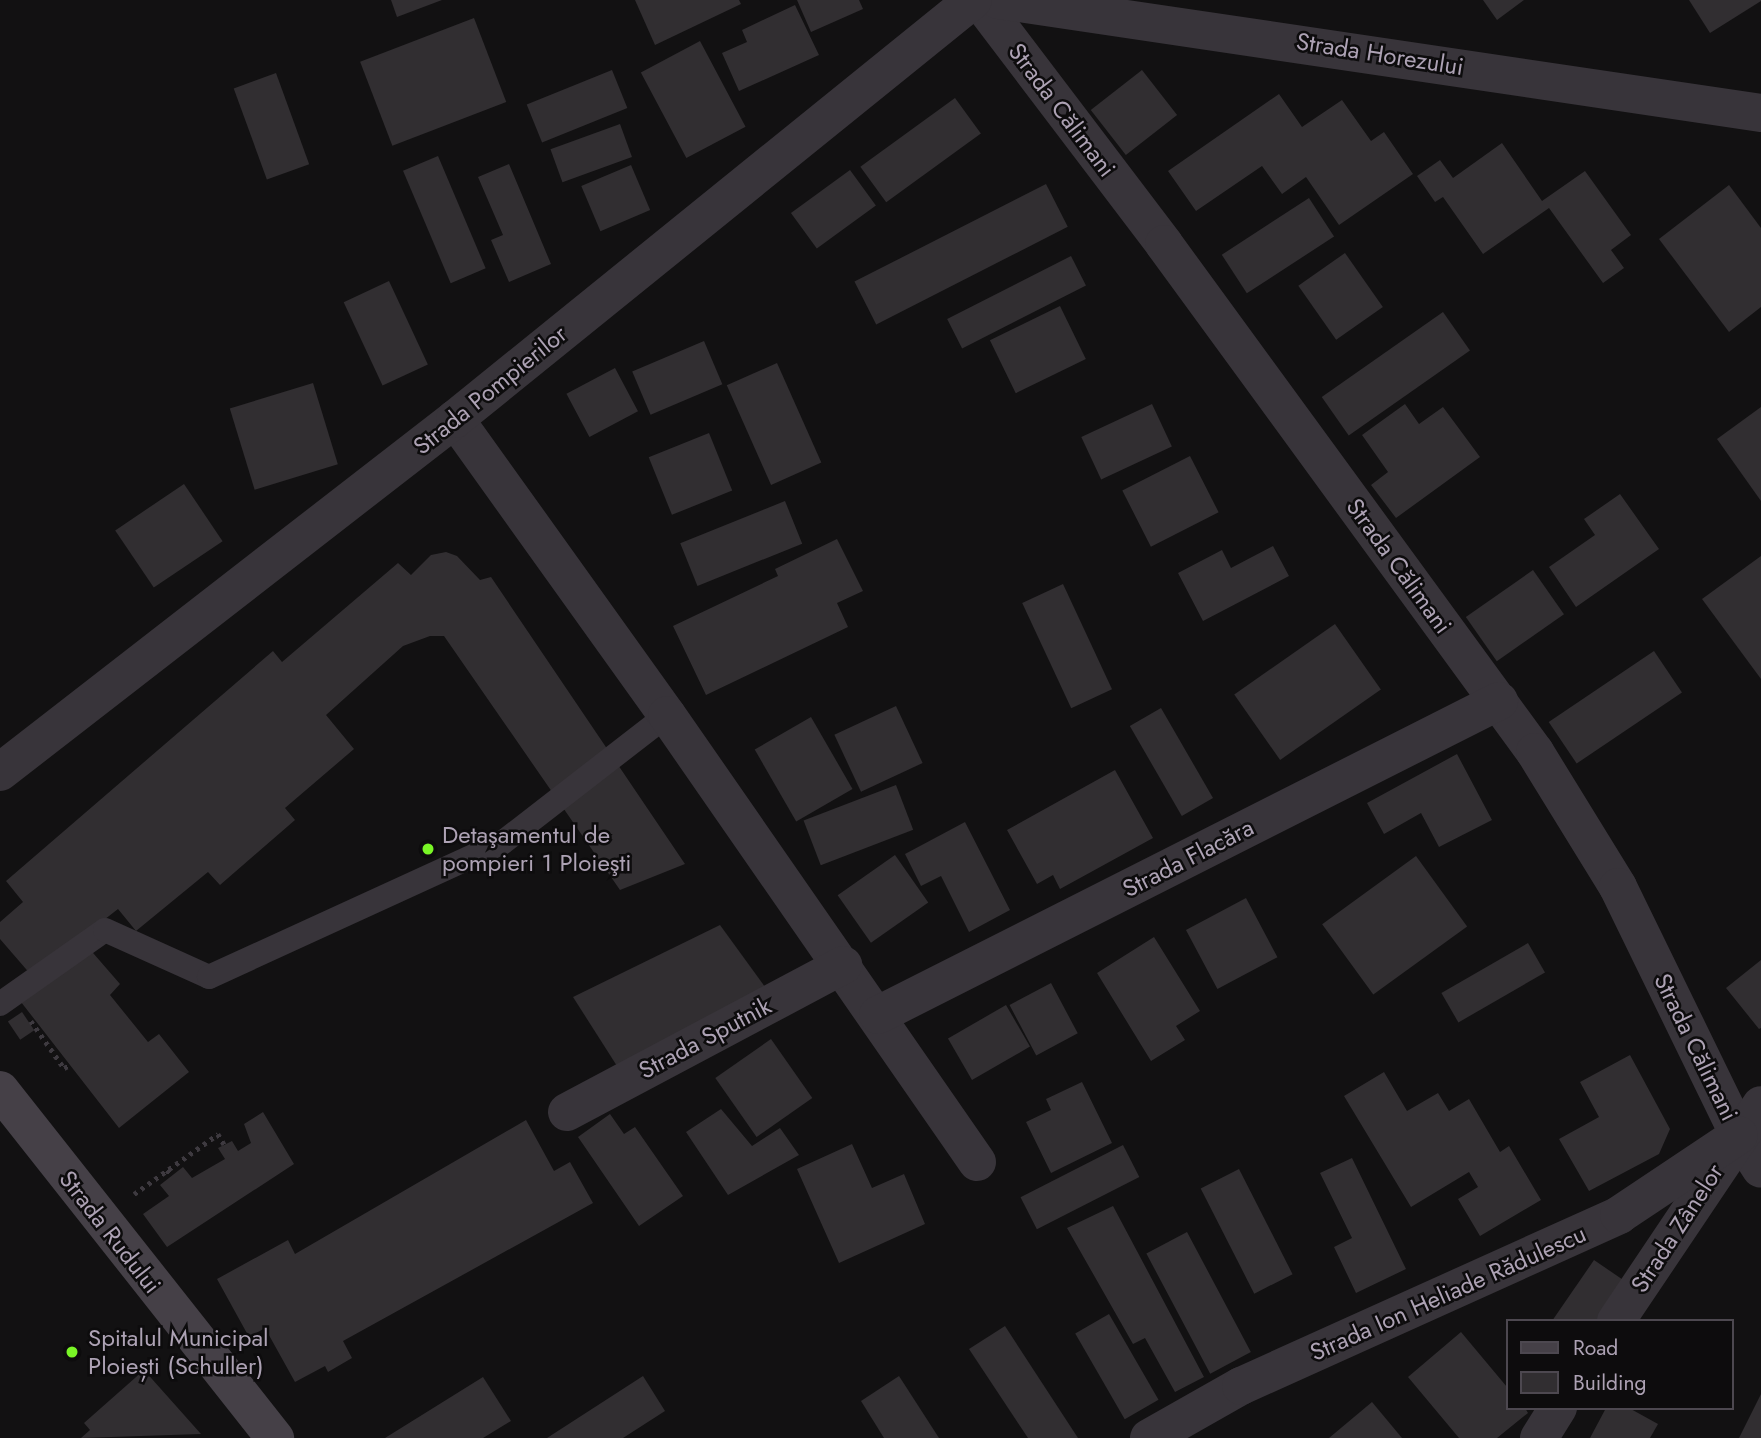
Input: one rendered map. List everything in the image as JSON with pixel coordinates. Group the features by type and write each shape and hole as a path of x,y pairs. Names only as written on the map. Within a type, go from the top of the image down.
{"main road":[{"name":"Strada Rudului","path":"0,1090 99,1219 275,1438"}],"street":[{"name":"Strada Pompierilor","path":"0,772 455,419 973,0"},
{"name":"Strada Călimani","path":"979,0 1499,701 1568,803 1618,887 1739,1135 1761,1169"},
{"name":"Strada Horezului","path":"998,0 1761,113"},
{"path":"455,419 843,965 977,1162"},
{"name":"Strada Flacăra","path":"878,1015 1499,701"},
{"name":"Strada Sputnik","path":"567,1112 843,965"},
{"name":"Strada Zânelor","path":"1617,1319 1761,1105"},
{"name":"Strada Ion Heliade Rădulescu","path":"1149,1438 1241,1386 1607,1221 1739,1135"},
{"path":"1539,1438 1557,1410"}],"lane":[{"path":"6,999 105,930 209,977 502,843 667,715"}],"path":[{"path":"6,999 64,1069 70,1065"},
{"path":"99,1219 218,1134 224,1144"},
{"path":"167,1170 172,1176"}],"building":[{"path":"391,0 442,0 397,17"},
{"path":"635,0 739,0 741,4 655,45"},
{"path":"797,0 859,0 863,9 811,32"},
{"path":"1483,0 1524,0 1497,20"},
{"path":"1689,0 1761,0 1761,1 1710,33"},
{"path":"795,5 819,55 739,91 722,53 747,42 742,30"},
{"path":"474,18 506,102 392,146 360,62"},
{"path":"700,41 746,127 686,158 641,72"},
{"path":"612,70 627,108 542,142 527,104"},
{"path":"1142,70 1177,115 1126,155 1091,110"},
{"path":"276,73 309,164 267,180 234,88"},
{"path":"1279,94 1302,127 1342,100 1371,141 1384,132 1413,174 1339,225 1306,177 1282,194 1262,166 1196,211 1168,171"},
{"path":"955,98 981,134 886,202 860,167"},
{"path":"620,124 632,157 562,182 550,149"},
{"path":"1502,143 1542,201 1585,171 1631,235 1611,250 1624,268 1603,283 1549,208 1483,254 1443,197 1435,202 1417,176 1440,160 1453,178"},
{"path":"438,156 486,268 451,283 403,171"},
{"path":"509,164 551,264 509,282 491,240 503,235 478,177"},
{"path":"631,165 650,210 600,231 581,186"},
{"path":"850,170 876,206 817,249 791,213"},
{"path":"1046,184 1068,227 876,324 854,282"},
{"path":"1729,185 1761,228 1761,307 1729,332 1659,239"},
{"path":"1309,198 1334,237 1247,293 1222,255"},
{"path":"1345,253 1383,307 1336,340 1298,286"},
{"path":"1071,256 1086,285 962,349 947,319"},
{"path":"389,281 428,364 383,386 344,302"},
{"path":"1060,306 1086,359 1016,393 990,340"},
{"path":"1443,312 1470,351 1349,435 1322,397"},
{"path":"704,341 722,384 651,415 632,371"},
{"path":"777,363 821,463 771,485 727,385"},
{"path":"615,368 638,411 589,437 566,394"},
{"path":"313,383 338,464 255,490 230,408"},
{"path":"1152,404 1172,447 1101,480 1081,437"},
{"path":"1405,404 1419,424 1443,407 1480,457 1396,518 1371,485 1388,472 1362,435"},
{"path":"1761,407 1761,501 1717,439"},
{"path":"709,433 732,490 672,515 649,457"},
{"path":"1190,456 1219,512 1151,547 1122,491"},
{"path":"184,484 223,541 154,588 115,530"},
{"path":"1620,494 1659,549 1576,607 1549,567 1595,535 1584,519"},
{"path":"785,501 802,544 697,586 680,543"},
{"path":"837,539 863,591 837,603 848,627 706,695 673,626 778,576 775,569"},
{"path":"1273,546 1289,576 1203,621 1178,573 1222,550 1231,568"},
{"path":"446,552 457,556 480,580 491,577 685,864 620,890 444,636 430,636 403,646 326,715 354,749 285,808 295,820 220,885 208,872 136,931 118,909 32,976 0,939 0,922 23,902 6,881 273,651 282,662 398,563 411,575 431,555"},
{"path":"1761,556 1761,679 1702,599"},
{"path":"1533,570 1564,614 1497,661 1466,617"},
{"path":"1063,584 1112,689 1071,708 1022,603"},
{"path":"1335,624 1381,690 1280,760 1234,695"},
{"path":"1654,651 1682,692 1577,763 1549,722"},
{"path":"896,706 923,763 861,792 834,735"},
{"path":"1161,708 1213,798 1182,816 1130,726"},
{"path":"811,717 852,789 796,821 755,750"},
{"path":"1457,754 1492,820 1439,847 1421,813 1384,834 1367,803"},
{"path":"1115,770 1153,838 1060,889 1053,875 1037,884 1007,830"},
{"path":"896,785 913,830 821,865 804,820"},
{"path":"965,822 1010,910 969,932 941,876 921,886 905,854"},
{"path":"895,855 928,903 871,943 838,895"},
{"path":"1416,856 1467,926 1373,995 1322,924"},
{"path":"1246,898 1277,957 1217,989 1186,930"},
{"path":"720,925 765,987 617,1066 573,997"},
{"path":"1154,937 1200,1011 1176,1026 1185,1040 1151,1061 1097,973"},
{"path":"1528,943 1545,972 1458,1022 1441,993"},
{"path":"87,946 120,984 110,995 148,1042 159,1034 189,1072 119,1128 21,1002"},
{"path":"1761,960 1761,1028 1759,1029 1726,988"},
{"path":"1051,983 1078,1033 1036,1055 1010,1005"},
{"path":"1006,1005 1030,1047 972,1080 948,1038"},
{"path":"22,1012 34,1030 20,1040 8,1022"},
{"path":"771,1039 812,1098 757,1137 715,1078"},
{"path":"1630,1055 1670,1129 1659,1154 1589,1191 1559,1139 1599,1117 1580,1082"},
{"path":"1384,1072 1407,1111 1438,1093 1449,1111 1469,1099 1500,1152 1509,1146 1541,1200 1480,1236 1458,1199 1478,1187 1469,1172 1411,1207 1344,1096"},
{"path":"1082,1082 1112,1143 1051,1173 1026,1122 1051,1110 1046,1099"},
{"path":"721,1109 752,1146 780,1128 799,1155 728,1195 686,1132"},
{"path":"263,1112 294,1164 167,1247 143,1214 169,1196 160,1185 183,1167 192,1178 225,1159 218,1148 232,1141 238,1151 251,1143 244,1124"},
{"path":"610,1114 624,1134 635,1127 683,1196 639,1226 578,1137"},
{"path":"526,1120 554,1171 570,1162 593,1203 343,1341 352,1358 328,1372 325,1366 295,1382 265,1328 249,1337 217,1279 288,1240 295,1254"},
{"path":"852,1144 872,1188 904,1174 925,1224 839,1263 797,1169"},
{"path":"1123,1145 1139,1177 1037,1229 1021,1197"},
{"path":"1352,1158 1406,1269 1356,1293 1334,1247 1352,1238 1320,1173"},
{"path":"1239,1169 1293,1274 1254,1294 1201,1189"},
{"path":"1113,1206 1204,1377 1175,1392 1145,1338 1133,1344 1067,1228"},
{"path":"1187,1232 1251,1352 1210,1374 1146,1254"},
{"path":"1594,1260 1632,1286 1609,1319 1553,1319"},
{"path":"1109,1314 1158,1400 1125,1419 1075,1334"},
{"path":"1005,1326 1078,1438 1028,1438 969,1349"},
{"path":"1461,1332 1506,1386 1506,1410 1526,1410 1528,1413 1497,1438 1459,1438 1408,1377"},
{"path":"144,1370 201,1434 81,1438 90,1430 84,1423"},
{"path":"643,1376 665,1411 623,1438 547,1438"},
{"path":"899,1376 939,1438 884,1438 861,1401"},
{"path":"483,1377 511,1421 483,1438 385,1438"},
{"path":"1761,1394 1761,1438 1739,1438"},
{"path":"1372,1402 1402,1438 1329,1438"},
{"path":"1605,1410 1633,1410 1658,1424 1650,1438 1590,1438"}],"place":[{"name":"Detaşamentul de pompieri 1 Ploieşti","path":"428,849"},
{"name":"Spitalul Municipal Ploiești (Schuller)","path":"72,1352"}]}
